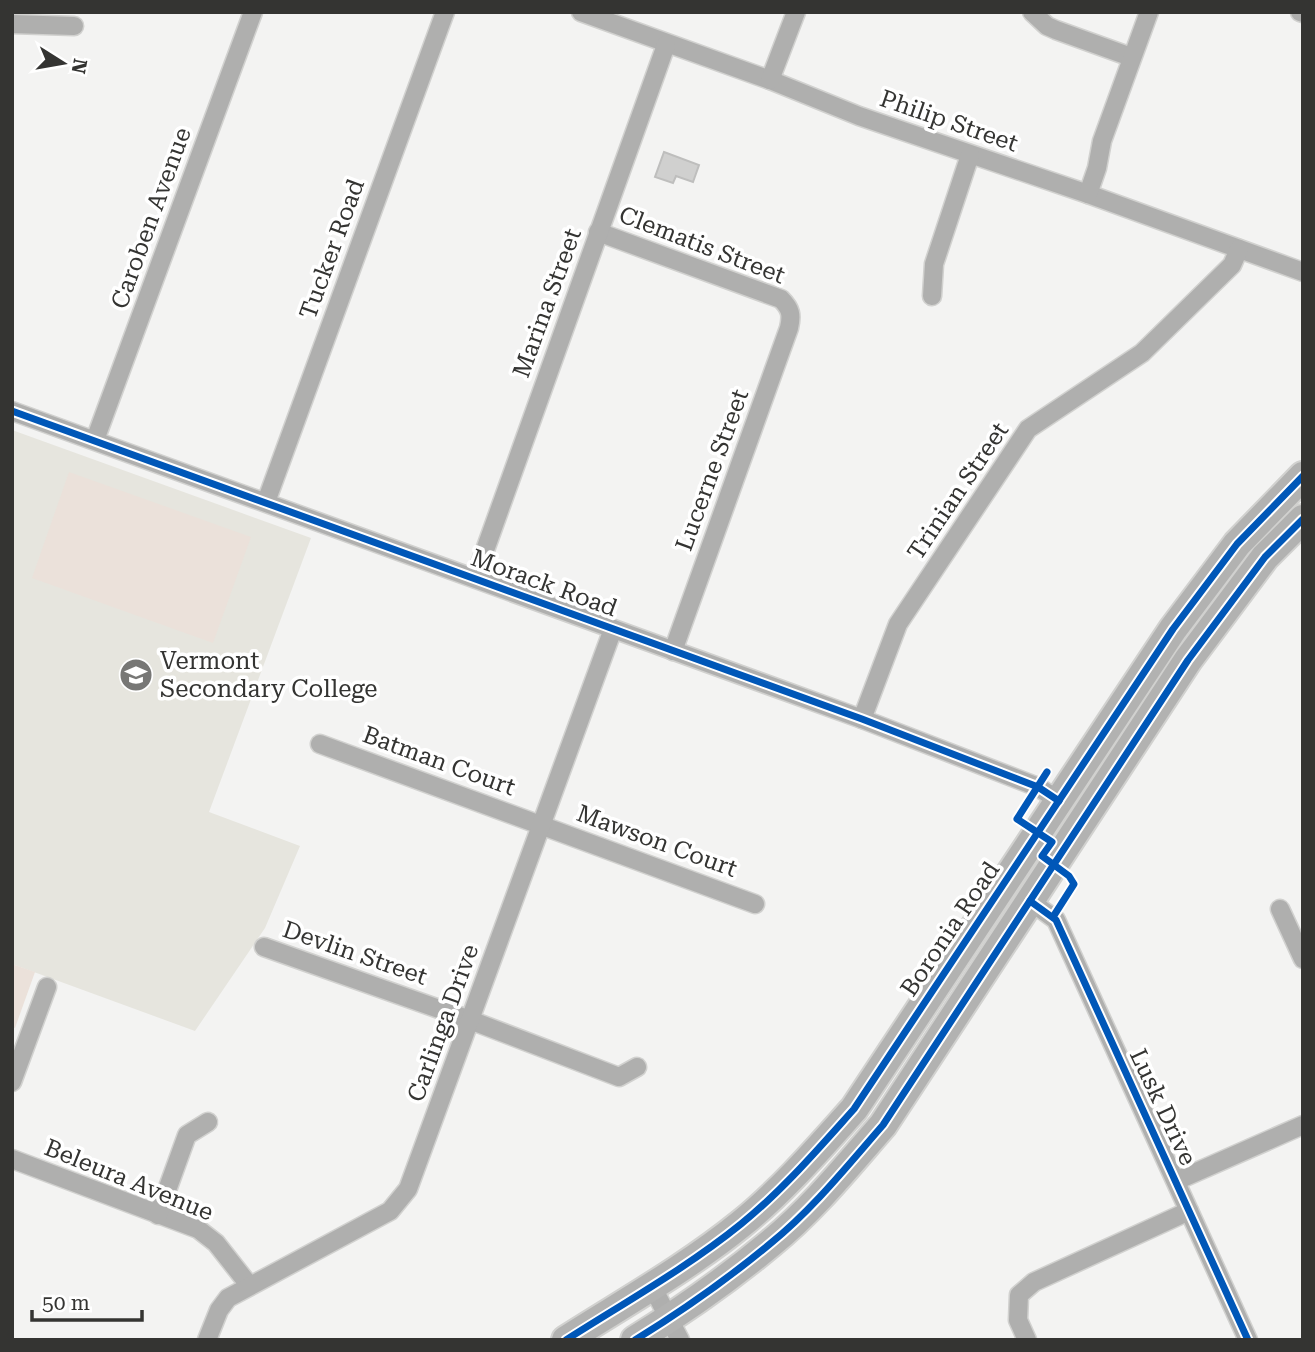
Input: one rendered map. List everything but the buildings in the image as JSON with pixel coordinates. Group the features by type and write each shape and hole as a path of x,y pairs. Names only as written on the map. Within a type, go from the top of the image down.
{"main road":[{"name":"Boronia Road","path":"566,1340 652,1286 741,1224 802,1167 855,1109 1173,629 1237,544 1303,476"},
{"name":"Boronia Road","path":"635,1340 675,1329 773,1242 830,1185 874,1135 1188,660 1265,557 1303,519"},
{"path":"1059,801 1084,820"},
{"path":"1003,884 1030,901"}],"street":[{"name":"Caroben Avenue","path":"95,440 253,12"},
{"name":"Tucker Road","path":"266,502 444,12"},
{"name":"Philip Street","path":"581,12 609,17 666,45 770,80 859,116 1082,192 1303,272"},
{"path":"770,80 796,12"},
{"path":"1032,12 1047,26 1131,57"},
{"path":"1082,192 1097,169 1102,141 1149,12"},
{"path":"12,24 74,26"},
{"name":"Marina Street","path":"475,578 666,45"},
{"path":"932,296 934,264 971,155"},
{"name":"Clematis Street","path":"598,232 781,299 788,305"},
{"name":"Trinian Street","path":"862,719 898,624 1028,429 1142,353 1232,265 1239,249"},
{"name":"Lucerne Street","path":"673,651 789,328 792,315 788,305"},
{"name":"Morack Road","path":"12,411 862,719 1038,787 1059,801"},
{"name":"Carlinga Drive","path":"207,1340 219,1310 228,1298 390,1211 408,1189 613,629"},
{"name":"Batman Court","path":"320,744 542,825"},
{"name":"Mawson Court","path":"542,825 755,904"},
{"name":"Lusk Drive","path":"1030,901 1056,920 1248,1340"},
{"path":"1280,909 1303,958"},
{"name":"Devlin Street","path":"264,947 470,1020 619,1077 637,1068"},
{"path":"12,1082 47,987"},
{"path":"158,1215 187,1135 208,1122"},
{"path":"1176,1181 1303,1125"},
{"name":"Beleura Avenue","path":"12,1159 198,1230 216,1243 249,1285"},
{"path":"1027,1340 1018,1320 1019,1295 1034,1282 1189,1211"},
{"path":"652,1286 675,1329"}],"shaded area":[{"name":"Vermont Secondary College","path":"12,430 311,538 209,812 300,846 265,928 195,1031 12,964"},
{"path":"69,472 251,537 213,643 32,578"},
{"path":"12,964 35,972 15,1028 12,1027"}],"cycle path":[{"path":"12,411 862,719 1038,787 1059,801"},
{"path":"566,1340 678,1270 741,1224 786,1183 854,1109 1173,629 1237,544 1303,476"},
{"path":"635,1340 688,1306 786,1230 830,1186 883,1125 1188,660 1265,557 1303,519"},
{"path":"1047,772 1017,819 1052,842 1042,856 1069,876 1074,884 1053,917"},
{"path":"1030,901 1056,920 1248,1340"}],"place":[{"name":"Vermont Secondary College","path":"136,675"}]}
